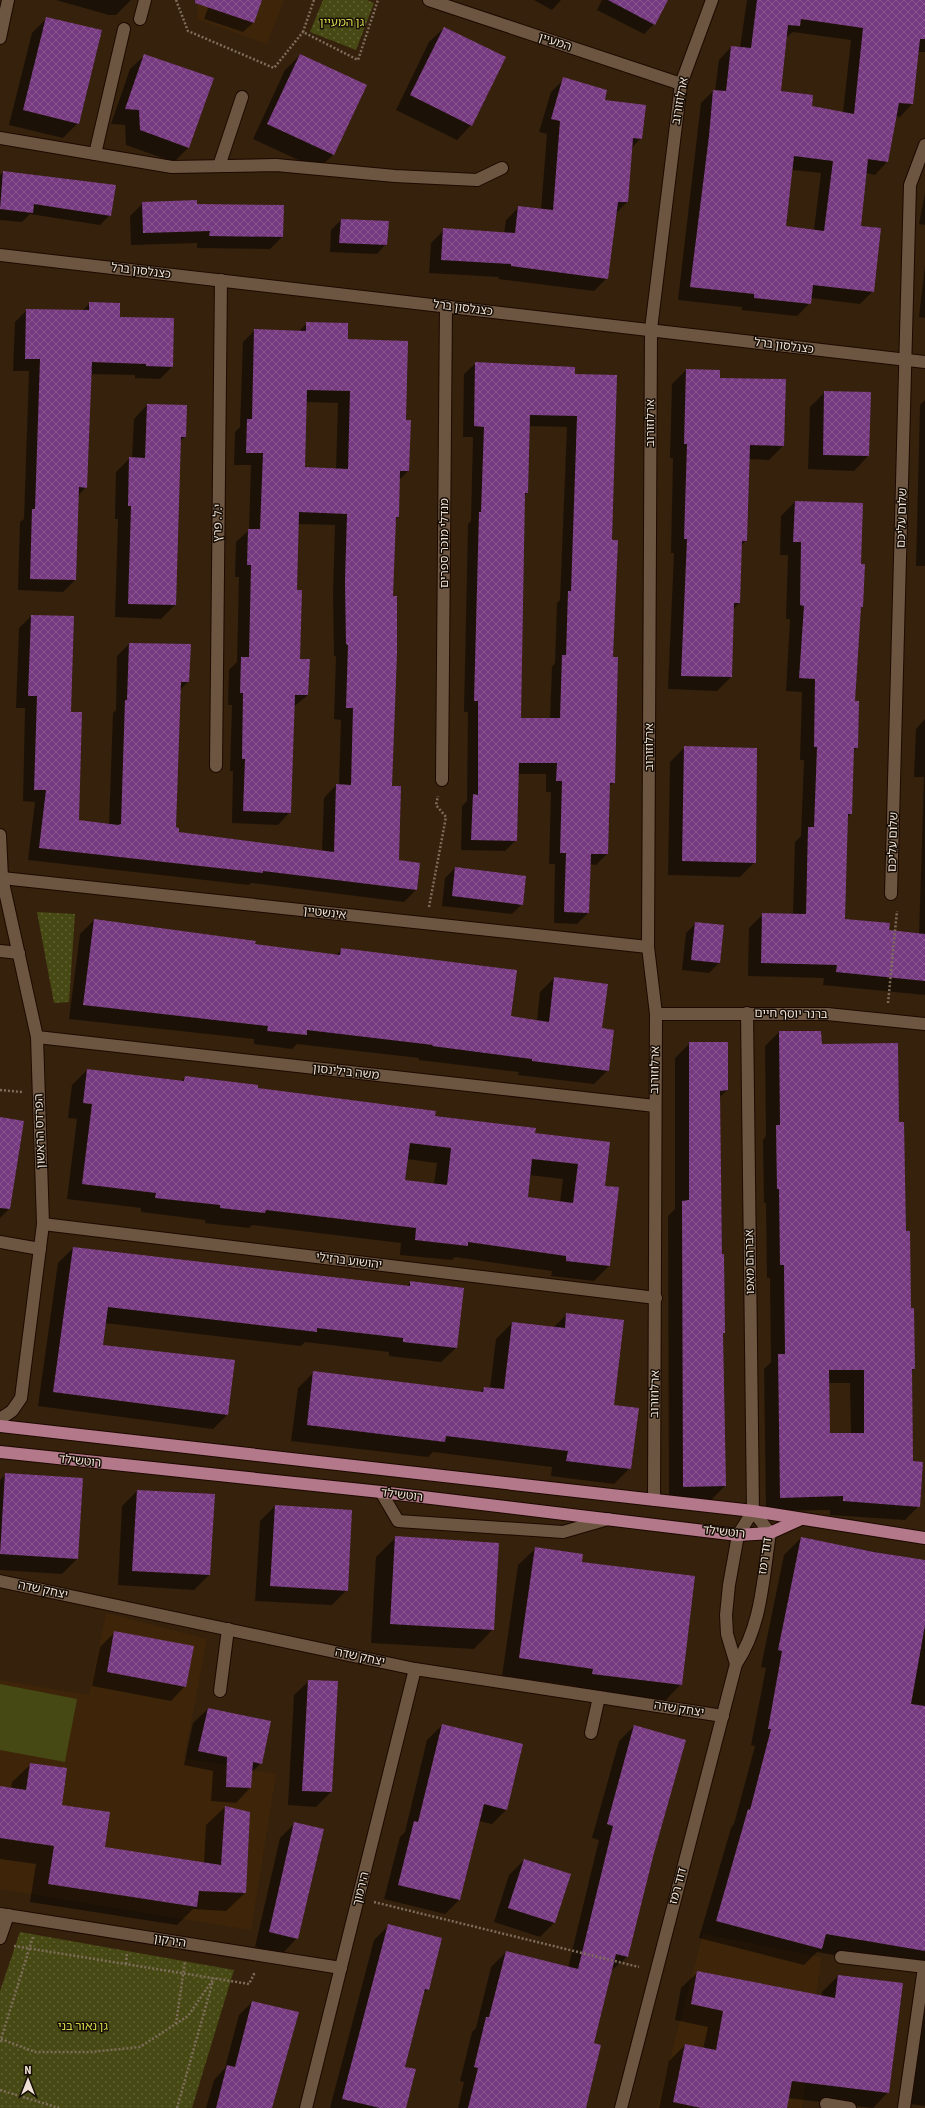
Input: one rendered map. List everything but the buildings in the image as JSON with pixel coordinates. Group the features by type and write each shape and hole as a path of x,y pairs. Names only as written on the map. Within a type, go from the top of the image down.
{"main road":[{"name":"רוטשילד","path":"0,1426 753,1511 925,1538"},
{"name":"רוטשילד","path":"0,1452 381,1492 738,1535 770,1533 801,1519"}],"street":[{"path":"0,38 8,0"},
{"path":"140,19 145,0"},
{"name":"ארלוזורוב","path":"654,1500 656,1014 648,947 650,330 681,84 712,0"},
{"name":"המעיין","path":"436,1 681,84"},
{"path":"95,154 124,29"},
{"path":"218,166 242,97"},
{"path":"0,138 172,167 276,165 395,176 477,180 502,168"},
{"name":"שלום עליכם","path":"891,894 910,185 925,145"},
{"name":"כצנלסון ברל","path":"0,255 925,362"},
{"name":"י.ל. פרץ","path":"216,766 221,280"},
{"name":"מנדלי מוכר ספרים","path":"442,780 446,306"},
{"name":"הפרדס הראשון","path":"0,835 2,878 37,1037 43,1224 20,1398 12,1411 0,1419"},
{"name":"אינשטיין","path":"2,878 648,947"},
{"path":"0,951 19,954"},
{"name":"אברהם מאפו","path":"747,1013 753,1511"},
{"name":"ברנר יוסף חיים","path":"656,1014 827,1014 925,1024"},
{"name":"משה בילינסון","path":"37,1037 655,1106"},
{"name":"יהושוע ברזילי","path":"43,1224 656,1298"},
{"path":"0,1242 40,1249"},
{"path":"381,1492 398,1521 563,1532 608,1519"},
{"path":"736,1664 727,1634 726,1615 738,1535 753,1511"},
{"name":"דוד רמז","path":"621,2108 736,1664 746,1649 754,1630 770,1533 753,1511"},
{"name":"יצחק שדה","path":"0,1581 415,1669 723,1716"},
{"path":"220,1691 228,1630"},
{"name":"הירמוך","path":"306,2108 415,1669"},
{"path":"591,1733 599,1697"},
{"path":"4,1914 4,1941"},
{"name":"הירקון","path":"4,1914 341,1968"},
{"path":"841,1957 924,1967 904,2108"},
{"path":"826,2104 850,2108"}],"path":[{"path":"176,0 188,32 274,68 303,32 314,0"},
{"path":"303,32 358,60 378,0"},
{"path":"426,924 446,817 436,805 442,780"},
{"path":"886,1020 898,895 891,894"},
{"path":"358,1898 656,1972"},
{"path":"39,1920 0,2040 35,2052 91,2052 140,2047 188,2016 214,1978"},
{"path":"4,1941 30,1948 249,1984 264,1956"},
{"path":"176,2024 184,1974 186,1943"},
{"path":"177,2108 214,1978"},
{"path":"0,2090 59,2108"}],"shaded area":[{"path":"198,0 284,0 267,44 197,19"},
{"path":"106,1613 207,1639 184,1758 276,1774 251,1930 0,1889 0,1680 89,1695"},
{"path":"703,1934 821,1957 802,2108 657,2108"}],"green space":[{"name":"גן המעיין","path":"323,0 367,0 374,3 356,50 310,32"},
{"path":"37,912 75,914 69,1002 54,1003"},
{"path":"0,1684 77,1699 65,1762 0,1750"},
{"name":"גן נאור בני","path":"20,1932 234,1970 192,2108 0,2108 0,1991"}]}
